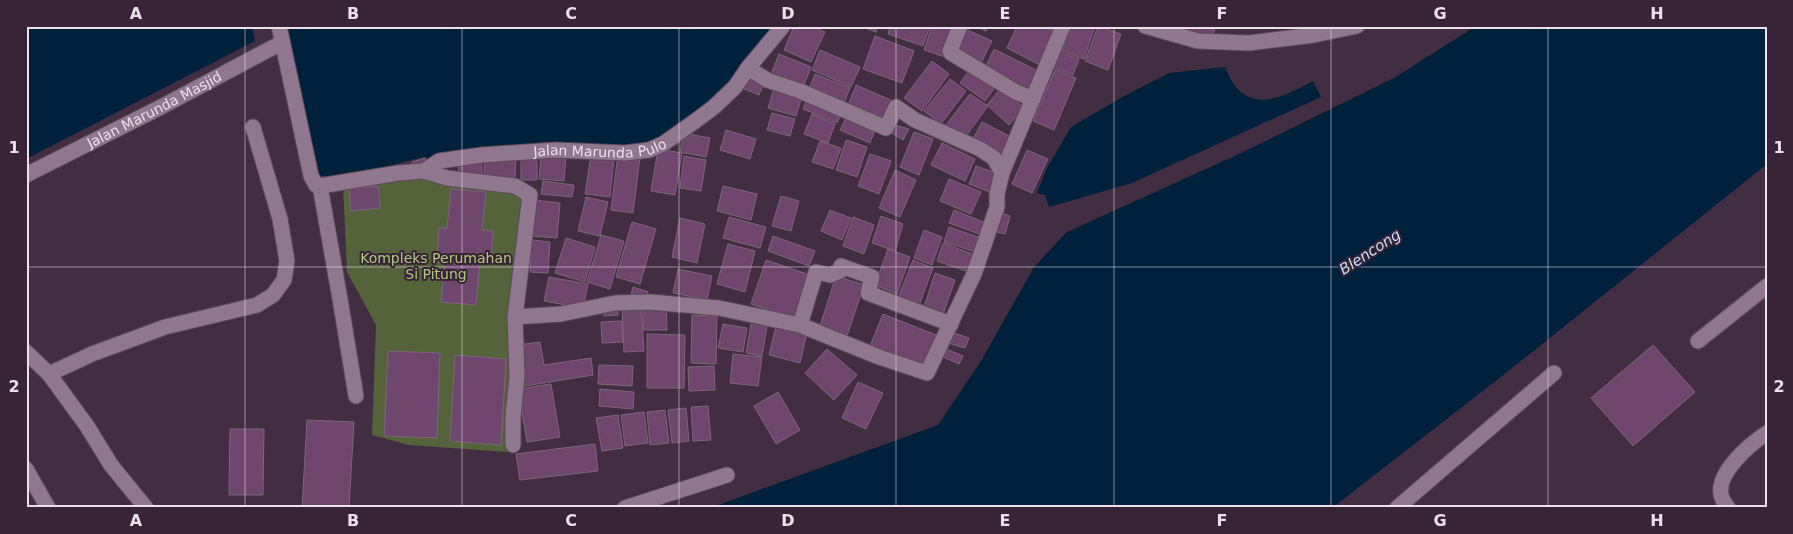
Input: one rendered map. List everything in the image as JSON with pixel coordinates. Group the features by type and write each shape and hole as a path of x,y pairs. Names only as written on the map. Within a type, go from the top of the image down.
{"street":[{"path":"279,26 281,43 311,176 313,182 320,186 356,396"},
{"name":"Jalan Marunda Pulo","path":"424,171 439,161 482,154 555,150 625,153 649,150 662,144 714,107 735,87 748,68 783,26"},
{"path":"960,26 950,51 951,53 1016,92 1033,99"},
{"path":"515,317 561,314 615,303 650,302 719,308 800,325 927,373 974,274 997,207 997,194 1002,173 1062,26"},
{"path":"1145,26 1198,41 1249,43 1314,35 1358,26"},
{"name":"Jalan Marunda Masjid","path":"26,175 162,107 281,43"},
{"path":"748,68 766,80 800,91 886,128 896,107 915,120 980,149 994,158 1002,173"},
{"path":"49,374 92,354 165,327 257,305 273,295 284,280 287,261 280,219 253,127"},
{"name":"Jalan Marunda Pulo","path":"320,186 398,173 424,171 447,178 515,186 530,195 515,317 517,376 513,417 513,446"},
{"path":"800,325 816,272 830,275 840,271 841,266 872,276 868,292 950,324"},
{"path":"1698,342 1767,286"},
{"path":"26,352 49,374 87,426 111,465 146,508"},
{"path":"1397,508 1554,373"},
{"path":"1728,508 1721,496 1721,482 1730,465 1758,438 1767,433"},
{"path":"26,469 48,508"},
{"path":"625,508 727,475"}],"green space":[{"name":"Kompleks Perumahan Si Pitung","path":"426,179 512,190 524,195 515,377 507,452 409,445 372,435 376,325 347,272 343,186"}],"water":[{"path":"26,26 252,26 255,41 26,159"},
{"path":"286,26 775,26 726,87 653,146 580,149 562,141 555,148 430,159 425,157 406,161 362,176 316,176"},
{"name":"Blencong","path":"1476,26 1767,26 1767,164 1502,376 1332,508 710,508 938,425 981,361 1034,267 1067,232 1241,153 1394,78"},
{"path":"1225,67 1236,87 1245,95 1254,99 1264,100 1284,95 1313,81 1321,97 1132,183 1049,207 1045,195 1037,193 1047,168 1071,127 1124,96 1169,73"}],"building":[{"path":"794,26 813,26 825,32 811,62 784,50"},
{"path":"860,26 878,26 876,32"},
{"path":"890,26 930,26 923,46 888,34"},
{"path":"932,26 956,26 945,57 924,50"},
{"path":"975,26 988,26 986,31"},
{"path":"1017,26 1044,26 1054,31 1038,64 1007,48"},
{"path":"1071,26 1095,26 1084,59 1062,51"},
{"path":"1098,26 1121,34 1108,70 1085,61"},
{"path":"1181,26 1216,26 1211,40 1180,28"},
{"path":"963,28 992,41 980,65 952,51"},
{"path":"875,36 914,51 902,83 863,69"},
{"path":"994,49 1040,72 1029,93 984,70"},
{"path":"820,50 860,67 851,87 812,70"},
{"path":"1060,52 1079,59 1073,75 1054,68"},
{"path":"779,54 811,67 802,90 770,77"},
{"path":"932,61 949,74 922,111 904,98"},
{"path":"971,68 996,86 985,101 960,83"},
{"path":"1055,70 1076,78 1054,130 1033,121"},
{"path":"815,74 850,88 842,108 807,94"},
{"path":"747,76 764,82 759,95 742,88"},
{"path":"950,79 966,91 941,124 924,111"},
{"path":"775,85 803,93 796,116 768,108"},
{"path":"856,85 893,101 883,123 847,108"},
{"path":"1001,88 1024,108 1009,125 987,105"},
{"path":"970,94 988,106 964,139 946,125"},
{"path":"808,96 843,110 837,123 803,109"},
{"path":"772,113 795,119 790,136 767,130"},
{"path":"812,114 835,124 828,143 804,134"},
{"path":"846,118 875,130 870,143 840,130"},
{"path":"982,122 1015,139 1004,160 971,143"},
{"path":"895,125 909,129 903,140 890,132"},
{"path":"726,130 756,139 750,159 720,150"},
{"path":"914,132 933,139 919,175 900,167"},
{"path":"683,133 710,138 706,157 680,152"},
{"path":"846,140 867,147 857,177 836,170"},
{"path":"820,141 841,148 833,169 812,162"},
{"path":"942,143 975,159 965,181 931,165"},
{"path":"658,149 682,153 675,195 651,191"},
{"path":"1027,150 1048,159 1032,193 1012,184"},
{"path":"541,154 566,156 564,181 539,179"},
{"path":"618,154 640,157 633,213 611,210"},
{"path":"870,154 891,161 879,194 858,186"},
{"path":"485,155 516,158 515,178 484,175"},
{"path":"591,155 614,158 610,197 585,194"},
{"path":"482,156 482,175 458,174 459,162"},
{"path":"684,156 706,160 701,191 680,188"},
{"path":"521,157 537,157 537,180 521,180"},
{"path":"425,158 427,166 414,170 412,162"},
{"path":"976,166 999,174 992,193 969,184"},
{"path":"895,170 916,180 900,217 879,208"},
{"path":"949,179 981,192 971,214 940,201"},
{"path":"543,181 574,185 572,197 541,194"},
{"path":"378,186 380,208 351,211 349,189"},
{"path":"723,186 757,194 751,220 717,211"},
{"path":"451,189 486,192 482,230 493,231 491,263 480,263 476,305 441,302 445,260 437,260 439,228 447,228"},
{"path":"781,196 799,201 791,231 772,226"},
{"path":"586,197 608,202 600,236 578,231"},
{"path":"534,200 560,203 557,238 531,236"},
{"path":"830,210 851,218 842,240 821,231"},
{"path":"954,210 986,223 982,235 949,223"},
{"path":"999,212 1010,216 1005,234 993,231"},
{"path":"881,216 903,224 895,251 872,243"},
{"path":"729,217 766,227 760,248 723,238"},
{"path":"853,217 874,225 864,254 843,246"},
{"path":"680,218 705,224 697,263 672,257"},
{"path":"632,222 656,229 640,284 616,277"},
{"path":"949,227 981,238 976,252 944,242"},
{"path":"924,230 942,237 932,265 914,258"},
{"path":"601,235 624,241 610,289 587,282"},
{"path":"773,236 815,251 809,266 768,251"},
{"path":"566,238 595,247 585,282 555,273"},
{"path":"532,240 550,242 548,273 530,272"},
{"path":"943,243 975,255 969,272 937,261"},
{"path":"728,244 755,251 745,292 717,284"},
{"path":"888,249 910,257 897,294 875,285"},
{"path":"766,260 810,275 795,319 751,304"},
{"path":"913,260 933,268 918,308 897,300"},
{"path":"678,269 712,276 707,300 673,293"},
{"path":"935,273 955,280 943,314 924,307"},
{"path":"836,276 864,285 847,336 820,326"},
{"path":"549,277 588,284 583,308 544,301"},
{"path":"633,287 648,292 646,299 631,295"},
{"path":"618,307 618,315 604,316 603,308"},
{"path":"641,307 644,351 624,352 622,308"},
{"path":"643,307 666,307 667,330 643,330"},
{"path":"883,314 936,335 923,366 870,346"},
{"path":"692,315 717,316 716,364 691,363"},
{"path":"752,318 768,321 762,356 746,353"},
{"path":"622,321 623,342 602,343 601,322"},
{"path":"723,324 747,328 743,352 718,348"},
{"path":"776,326 807,333 800,363 769,355"},
{"path":"951,332 969,338 965,348 948,343"},
{"path":"647,334 685,335 684,388 647,388"},
{"path":"540,342 544,365 591,358 593,375 525,386 518,345"},
{"path":"1653,345 1695,392 1633,446 1591,398"},
{"path":"827,349 857,375 834,400 805,373"},
{"path":"946,349 963,356 959,364 943,357"},
{"path":"388,351 440,353 437,438 384,436"},
{"path":"733,354 762,357 758,386 730,383"},
{"path":"455,355 506,359 501,445 450,441"},
{"path":"599,365 633,366 632,386 598,384"},
{"path":"714,366 715,390 689,391 688,367"},
{"path":"858,382 883,393 866,429 842,418"},
{"path":"551,384 560,437 527,442 518,389"},
{"path":"600,389 634,392 633,409 599,406"},
{"path":"778,392 800,430 776,444 754,406"},
{"path":"708,406 711,440 693,441 691,407"},
{"path":"686,408 689,441 672,443 668,410"},
{"path":"665,410 669,443 650,445 647,412"},
{"path":"644,412 648,443 625,446 621,415"},
{"path":"618,415 623,448 602,451 596,418"},
{"path":"307,420 354,422 349,508 302,508"},
{"path":"230,429 264,429 263,495 229,495"},
{"path":"595,444 598,471 520,480 516,454"}]}
